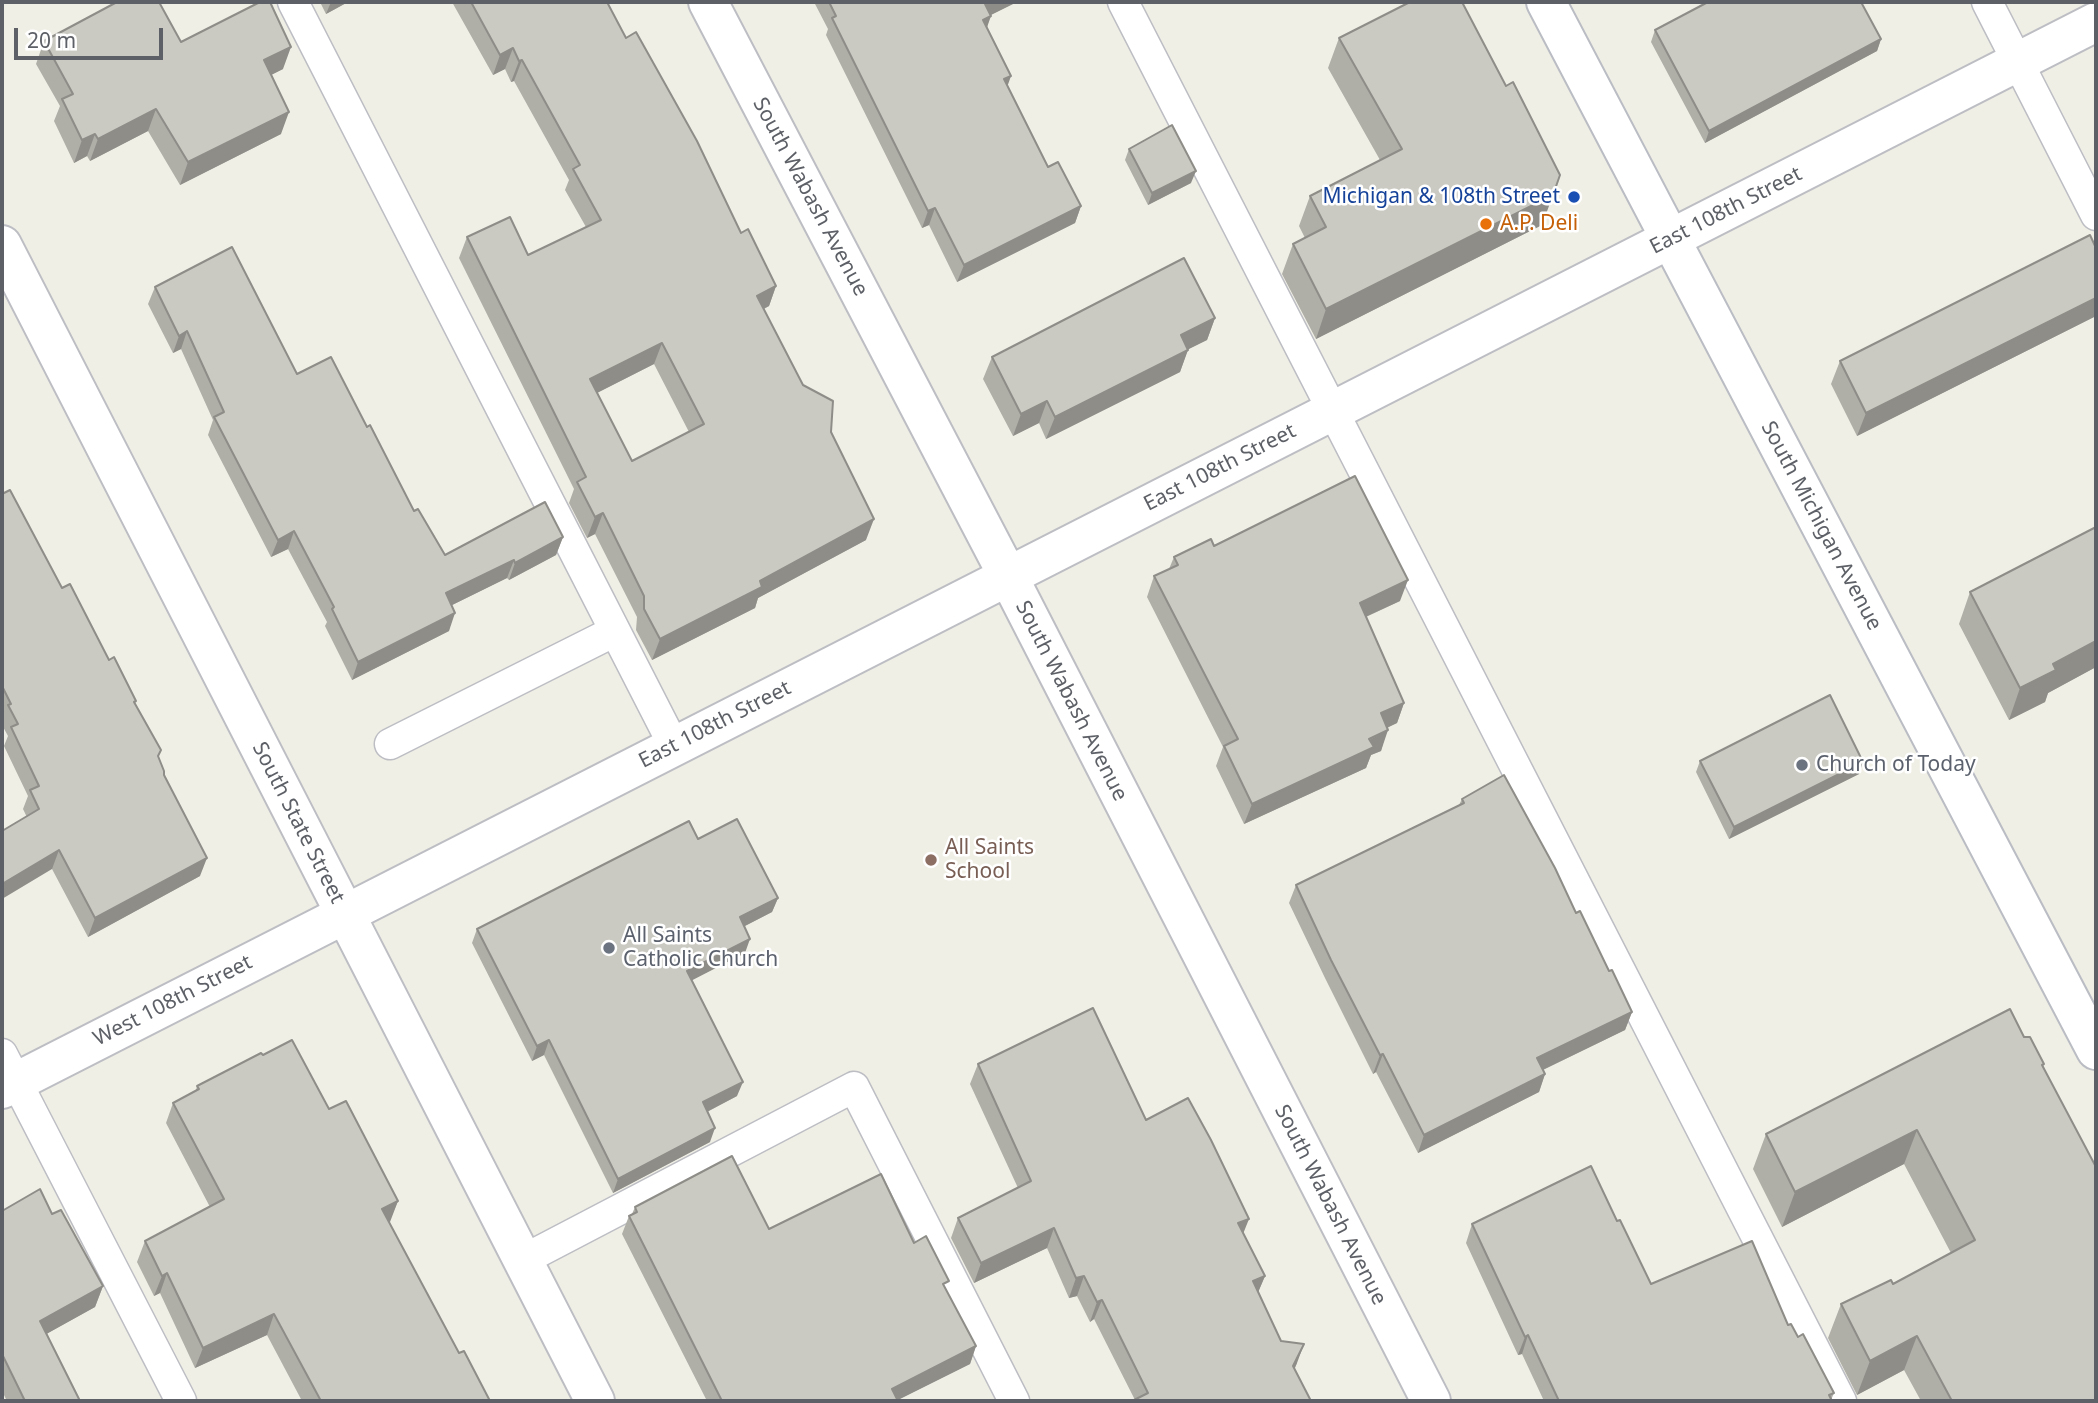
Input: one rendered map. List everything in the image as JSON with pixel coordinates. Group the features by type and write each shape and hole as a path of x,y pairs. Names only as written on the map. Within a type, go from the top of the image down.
{"street":[{"name":"South Wabash Avenue","path":"708,2 1431,1401"},
{"name":"South Michigan Avenue","path":"1546,2 2096,1050"},
{"name":"East 108th Street","path":"344,913 2096,22"},
{"name":"South State Street","path":"2,245 595,1401"},
{"name":"West 108th Street","path":"7,1075 344,913"}],"lane":[{"path":"293,2 674,746"},
{"path":"1123,2 1841,1401"},
{"path":"1987,2 2096,215"},
{"path":"390,744 615,631"},
{"path":"7,1075 181,1401"},
{"path":"523,1260 854,1087 1014,1401"}],"building":[{"path":"117,2 159,2 181,42 260,2 270,2 291,47 264,60 289,112 188,162 156,109 98,139 95,134 82,140 62,99 73,94 44,41"},
{"path":"471,2 607,2 626,38 636,32 697,141 741,233 748,229 776,286 757,296 803,385 833,401 831,432 874,519 760,581 762,587 660,639 644,609 644,596 603,513 595,517 577,482 586,477 467,237 510,217 528,255 601,220 573,169 580,165 522,60 519,61 513,48 500,55","holes":["662,343 704,424 632,461 590,379"]},
{"path":"829,2 989,2 985,4 991,16 983,20 1011,76 1004,79 1048,167 1058,162 1081,206 964,265 935,208 928,211 832,18 836,16"},
{"path":"1410,2 1462,2 1506,86 1513,82 1560,175 1553,195 1326,309 1293,244 1326,227 1310,196 1402,149 1339,38"},
{"path":"1708,2 1861,2 1881,39 1709,131 1655,30"},
{"path":"1172,125 1196,171 1152,193 1129,149"},
{"path":"2090,235 2096,248 2096,298 1866,413 1840,361"},
{"path":"232,247 297,374 331,357 414,511 418,509 445,555 545,502 563,537 515,563 514,560 446,593 455,613 358,662 332,609 334,607 294,531 278,540 214,417 224,412 187,331 179,336 155,287"},
{"path":"1184,258 1215,318 1181,335 1188,350 1055,417 1047,401 1021,414 992,357"},
{"path":"1355,476 1408,580 1360,603 1404,703 1381,713 1388,730 1369,739 1374,747 1252,804 1224,746 1238,739 1154,576 1178,565 1174,557 1211,539 1214,546"},
{"path":"10,490 62,588 70,584 109,660 114,657 136,701 134,702 161,750 158,756 164,775 207,858 95,918 59,850 2,884 2,831 39,809 30,790 39,786 11,727 18,724 2,686 2,494"},
{"path":"2096,527 2096,641 2053,664 2056,670 2020,688 1970,592"},
{"path":"1830,695 1863,762 1734,827 1700,761"},
{"path":"1504,775 1555,868 1576,913 1580,911 1609,971 1612,970 1632,1012 1537,1058 1545,1074 1424,1135 1331,960 1296,885 1464,803 1462,799"},
{"path":"737,819 778,898 740,917 750,939 687,971 743,1082 703,1102 715,1128 618,1179 549,1040 537,1046 477,929 689,821 698,839"},
{"path":"1093,1008 1146,1120 1188,1098 1249,1219 1238,1223 1265,1276 1253,1281 1281,1341 1304,1344 1293,1366 1311,1401 1132,1401 1148,1393 1102,1300 1097,1302 1084,1276 1076,1278 1054,1228 981,1263 958,1218 1031,1181 978,1064"},
{"path":"2010,1009 2024,1037 2030,1037 2096,1167 2096,1401 1952,1401 1917,1336 1870,1361 1841,1304 1891,1280 1893,1284 1975,1240 1917,1130 1795,1192 1766,1134"},
{"path":"292,1040 329,1109 346,1101 398,1201 382,1209 459,1353 464,1351 490,1401 321,1401 274,1314 203,1348 167,1273 162,1276 145,1241 224,1199 173,1103 199,1089 197,1086"},
{"path":"732,1156 769,1229 881,1174 914,1243 926,1236 949,1281 943,1284 976,1346 892,1389 898,1401 722,1401 629,1216 637,1212 635,1207"},
{"path":"1591,1166 1651,1284 1752,1241 1788,1325 1791,1324 1798,1337 1803,1334 1834,1393 1829,1395 1832,1401 1559,1401 1528,1335 1525,1337 1472,1224"},
{"path":"40,1189 52,1214 61,1210 103,1286 40,1321 80,1401 25,1401 2,1354 2,1211"}],"place":[{"name":"Michigan & 108th Street","path":"1574,197"},
{"name":"A.P. Deli","path":"1486,224"},
{"name":"Church of Today","path":"1802,765"},
{"name":"All Saints School","path":"931,860"},
{"name":"All Saints Catholic Church","path":"609,948"}]}
